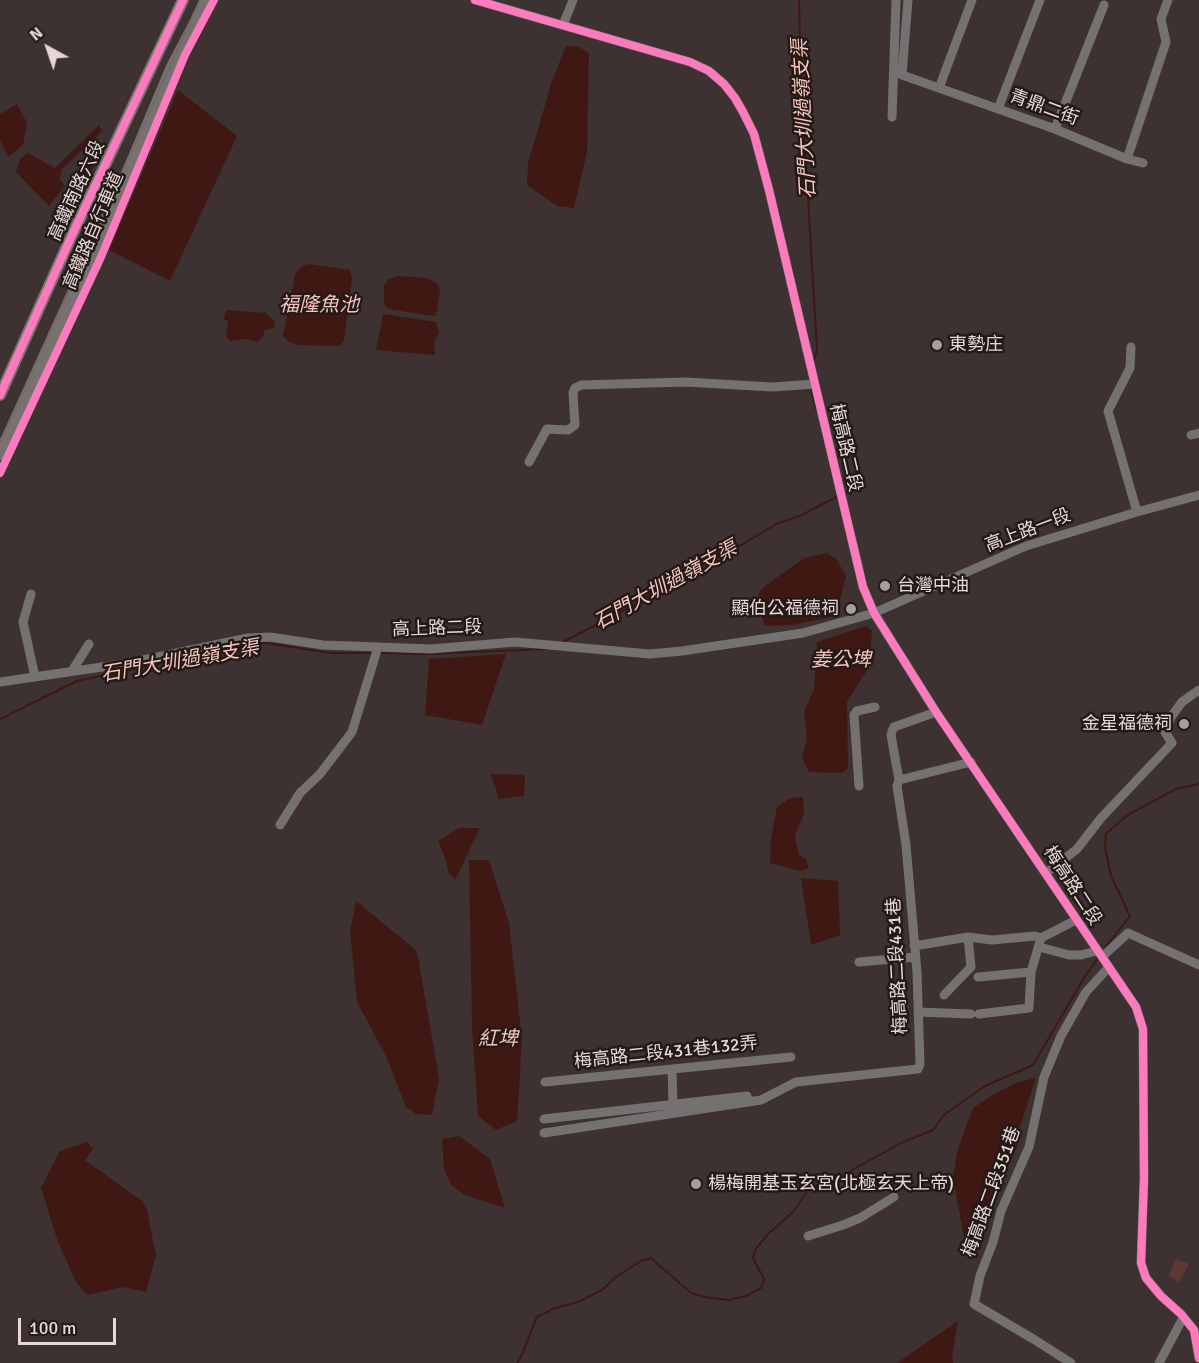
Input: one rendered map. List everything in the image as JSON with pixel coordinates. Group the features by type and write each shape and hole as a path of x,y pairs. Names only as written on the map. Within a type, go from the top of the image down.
{"main road":[{"name":"高鐵南路六段","path":"0,395 72,235 183,0"},
{"name":"高鐵南路六段","path":"0,454 94,252 172,68 207,0"}],"street":[{"name":"梅高路二段","path":"475,0 690,62 709,71 735,98 754,134 811,369 812,385 863,587 874,614 936,712 1136,1007 1143,1029 1144,1179 1141,1263 1146,1278 1196,1332 1199,1358"},
{"path":"563,25 573,0"},
{"path":"892,117 896,0"},
{"name":"青鼎二街","path":"908,0 902,75 1143,163"},
{"path":"939,88 972,0"},
{"path":"998,109 1040,0"},
{"path":"1127,159 1166,42 1161,19 1168,0"},
{"path":"1055,129 1104,5"},
{"path":"1131,347 1130,368 1108,411 1137,512"},
{"path":"529,462 547,429 568,430 575,425 573,393 575,388 581,385 686,381 771,387 812,385"},
{"name":"高上路一段","path":"874,614 1026,546 1199,495"},
{"path":"31,594 22,622 35,677"},
{"name":"高上路二段","path":"0,682 129,663 248,638 270,637 377,651 515,642 650,654 803,633 874,614"},
{"path":"72,671 89,644"},
{"path":"280,825 300,793 320,774 352,732 377,651"},
{"path":"1046,873 1077,849 1101,818 1172,744 1165,732 1171,717 1182,702 1199,690"},
{"path":"859,786 854,715 857,711 875,707"},
{"name":"梅高路二段431巷","path":"544,1133 731,1106 768,1097 796,1082 916,1071 920,1064 915,957 906,845 897,786 899,780 891,735 894,727 936,712"},
{"path":"899,780 971,762"},
{"path":"918,1012 975,1014 1029,1008 1031,972 1040,943 1076,920"},
{"path":"914,946 968,937 992,940 1035,936 1040,943 1069,955 1099,954 1128,933 1199,965"},
{"path":"944,994 971,967 968,937"},
{"path":"859,962 915,957"},
{"name":"梅高路二段351巷","path":"1071,1363 974,1304 980,1276 993,1242 1001,1211 1029,1147 1044,1077 1061,1036 1086,992 1109,967"},
{"path":"978,977 1031,972"},
{"name":"梅高路二段431巷132弄","path":"545,1082 791,1057"},
{"path":"672,1069 674,1104"},
{"name":"梅高路二段431巷","path":"544,1119 764,1095 768,1097"},
{"path":"808,1236 852,1222 894,1197"},
{"path":"1159,1363 1183,1317"},
{"path":"1196,1363 1199,1358"}],"shaded area":[{"path":"1176,1259 1189,1264 1179,1282 1168,1276"}],"water":[{"path":"566,46 579,47 589,53 587,152 574,208 557,206 527,185 528,163 552,81"},
{"path":"178,90 237,136 170,281 109,250"},
{"path":"17,104 27,123 23,145 8,157 0,140 0,114"},
{"path":"99,125 102,131 61,170 60,180 65,186 49,206 16,172 20,159 28,153 55,168"},
{"path":"100,153 70,216 61,204 76,181"},
{"name":"福隆魚池","path":"309,264 350,270 352,279 344,341 340,346 298,345 289,342 283,336 295,274 302,266"},
{"path":"398,276 427,278 437,283 440,291 436,315 388,309 384,304 384,285 389,279"},
{"path":"226,310 266,313 275,322 274,328 264,330 264,336 257,342 247,339 230,341 226,337 228,322 224,319"},
{"path":"383,314 436,322 439,332 434,343 435,355 376,350"},
{"name":"姜公埤","path":"827,553 837,560 846,576 836,616 792,625 765,625 756,606 759,593 765,586 804,558"},
{"name":"姜公埤","path":"866,626 872,631 869,667 847,702 848,768 842,773 809,772 802,758 807,740 804,712 814,689 817,642"},
{"path":"506,654 482,725 425,715 429,659"},
{"path":"490,774 525,775 524,796 498,799"},
{"path":"803,797 804,814 795,835 799,855 806,859 809,868 800,871 770,863 771,838 777,807 790,798"},
{"path":"459,828 480,828 455,880 448,872 438,841"},
{"name":"紅埤","path":"469,860 489,860 509,923 522,1039 517,1121 496,1130 478,1116 472,1026"},
{"path":"801,878 838,881 840,935 811,945"},
{"name":"紅埤","path":"356,901 417,951 439,1079 432,1115 416,1114 406,1107 386,1056 357,1002 350,930"},
{"path":"1036,1078 1020,1126 1018,1145 993,1198 984,1237 972,1256 966,1248 953,1178 957,1152 964,1132 973,1108 1018,1082"},
{"path":"459,1136 490,1159 505,1208 465,1195 452,1186 444,1169 442,1139"},
{"path":"87,1142 93,1149 85,1160 142,1201 147,1210 156,1256 146,1292 123,1287 87,1295 76,1282 58,1242 41,1188 60,1151"},
{"path":"958,1321 953,1363 897,1363"}],"waterway":[{"name":"石門大圳過嶺支渠","path":"799,0 801,79 817,350 813,362"},
{"name":"石門大圳過嶺支渠","path":"811,388 816,409"},
{"name":"石門大圳過嶺支渠","path":"563,642 636,604 671,580 743,544 776,524 802,515 838,496"},
{"name":"石門大圳過嶺支渠","path":"0,719 77,681 253,644 266,643 330,653 373,653"},
{"name":"石門大圳過嶺支渠","path":"379,653 425,654 547,649"},
{"path":"1104,949 1130,916 1111,876 1105,847 1106,834 1126,816 1176,789 1199,784"},
{"path":"517,1363 537,1317 555,1308 578,1302 602,1290 616,1277 641,1261 651,1258 691,1293 705,1297 729,1300 746,1296 761,1288 764,1279 753,1258 755,1250 768,1234 793,1212 809,1189 836,1179 901,1143 933,1130 945,1114 985,1086 1033,1065 1099,956"}],"railway":[{"path":"0,442 200,0"}],"cycle path":[{"name":"高鐵路自行車道","path":"0,395 72,235 183,0"},
{"name":"高鐵路自行車道","path":"0,473 101,257 185,55 214,0"},
{"path":"475,0 690,62 709,71 724,84 743,112 754,134 769,190 863,587 874,613 936,712 1136,1007 1143,1029 1144,1179 1141,1263 1146,1278 1194,1330 1199,1358"}],"place":[{"name":"東勢庄","path":"937,345"},
{"name":"台灣中油","path":"885,586"},
{"name":"顯伯公福德祠","path":"851,609"},
{"name":"金星福德祠","path":"1184,724"},
{"name":"楊梅開基玉玄宮(北極玄天上帝)","path":"696,1184"}]}
